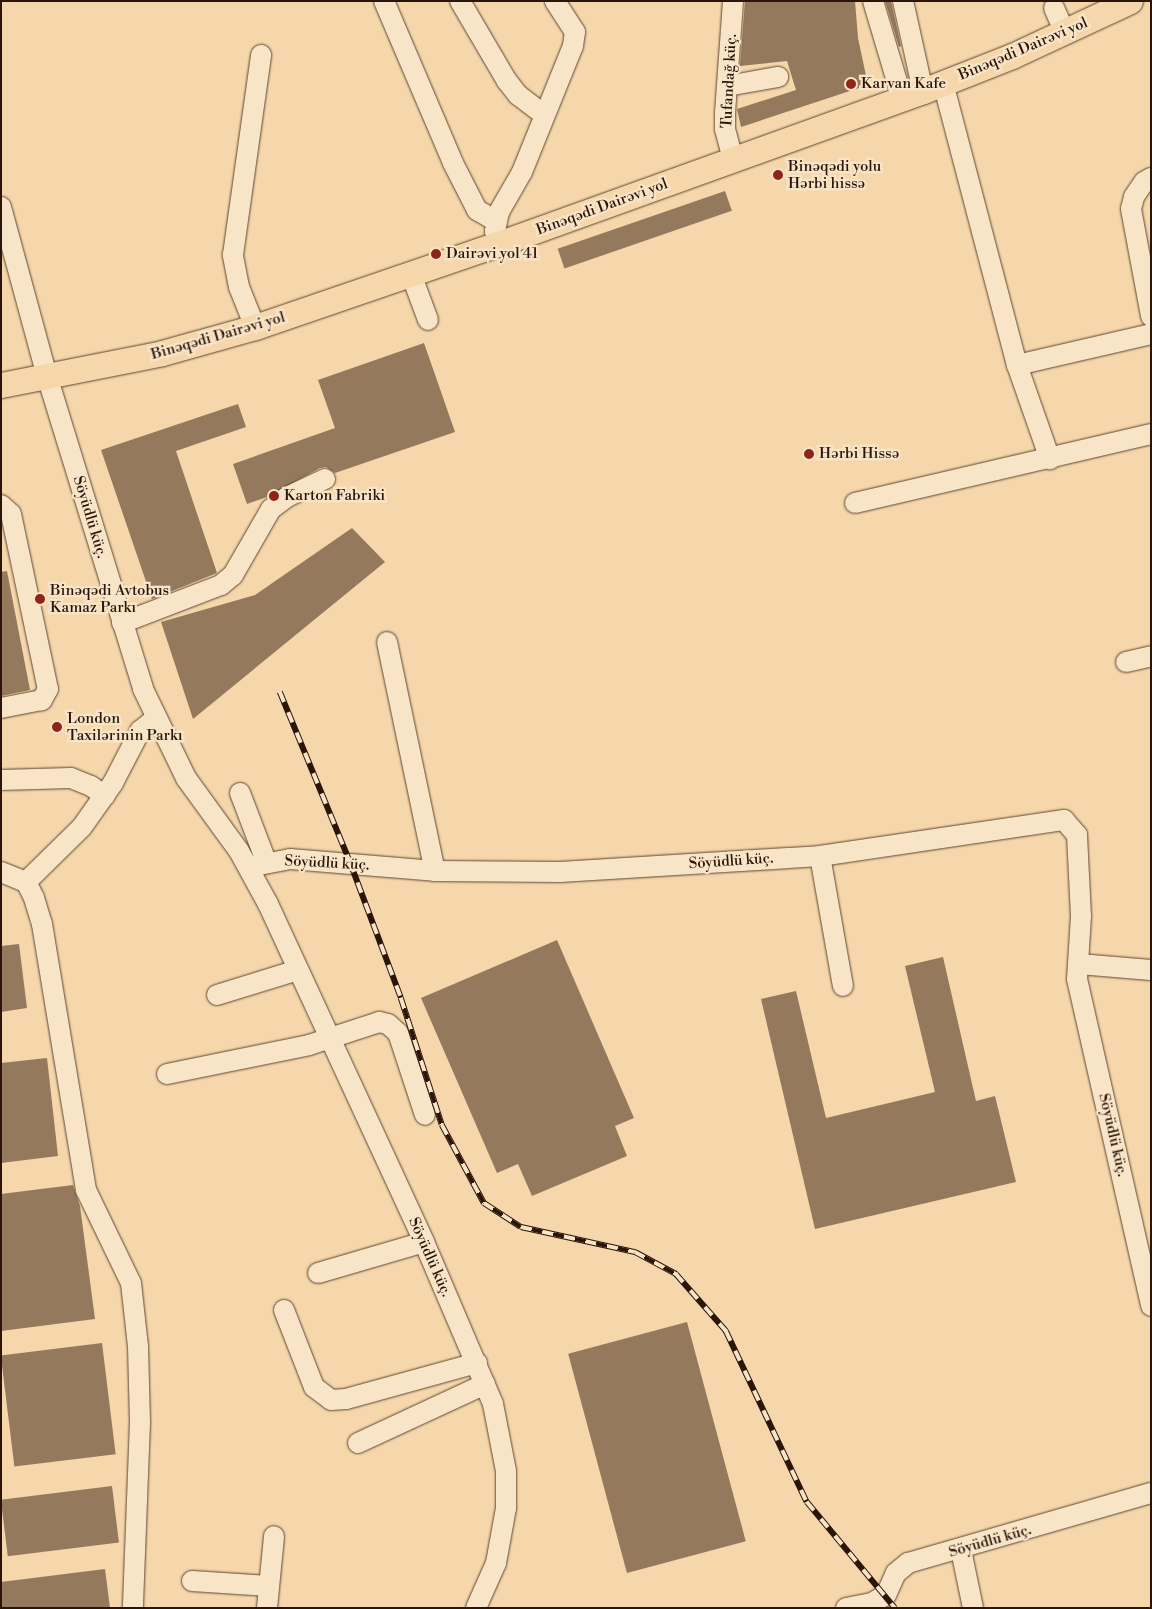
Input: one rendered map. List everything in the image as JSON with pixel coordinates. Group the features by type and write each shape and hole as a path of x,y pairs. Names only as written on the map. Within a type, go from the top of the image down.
{"main road":[{"name":"Binəqədi Dairəvi yol","path":"1,385 162,353 255,327 411,274 497,233 733,159 923,90 1065,33 1130,1"}],"street":[{"path":"384,1 453,163 477,210 497,233 574,39 570,20 555,1"},
{"path":"460,1 507,81 518,95 543,114"},
{"name":"Tufandağ küç.","path":"733,1 725,129 733,159"},
{"path":"873,1 923,90"},
{"path":"902,1 923,90 1050,459"},
{"path":"1054,8 1065,33"},
{"path":"255,327 239,287 233,255 261,55"},
{"path":"727,86 778,77"},
{"path":"1151,178 1144,182 1134,197 1131,210 1151,316"},
{"name":"Söyüdlü küç.","path":"1,207 48,376 143,689 196,794 257,864 298,970 424,1242 477,1362 502,1434 506,1471 506,1508 496,1563 476,1608"},
{"path":"411,274 428,320"},
{"path":"1017,365 1151,334"},
{"path":"855,503 1151,434"},
{"path":"122,623 221,585 233,575 271,509 287,497 325,479"},
{"path":"1,505 11,514 48,688 42,700 1,708"},
{"path":"387,642 435,871"},
{"path":"1126,662 1151,656"},
{"path":"26,882 62,850 105,796 140,731 156,718"},
{"path":"1,780 71,778 91,786 105,796"},
{"path":"240,793 257,864"},
{"name":"Söyüdlü küç.","path":"257,864 322,860 435,871 560,872 820,856 1064,820 1077,835 1081,916 1079,964 1081,996 1151,1306"},
{"path":"820,856 843,986"},
{"path":"1,872 26,882 42,924 86,1190 92,1206 124,1264 132,1291 138,1346 140,1422 133,1608"},
{"path":"1079,964 1151,970"},
{"path":"217,995 298,970"},
{"path":"167,1074 330,1038 369,1024 388,1024 398,1033 425,1115"},
{"path":"318,1273 424,1242"},
{"path":"284,1310 314,1387 332,1400 346,1399 477,1362"},
{"path":"358,1443 485,1384"},
{"name":"Söyüdlü küç.","path":"846,1608 872,1603 886,1595 896,1573 908,1563 962,1550 1151,1493"},
{"path":"266,1608 274,1536"},
{"path":"962,1550 973,1608"},
{"path":"192,1580 269,1586"}],"building":[{"path":"745,1 855,1 858,38 868,85 741,127 737,109 796,90 787,61 740,66"},
{"path":"885,1 891,1 901,46 899,47"},
{"path":"725,191 732,211 564,268 558,249"},
{"path":"424,343 455,432 335,473 326,467 320,468 267,497 247,504 233,464 335,428 318,380"},
{"path":"238,404 246,427 176,451 217,573 152,599 101,450"},
{"path":"352,528 385,562 193,719 161,622 255,595"},
{"path":"7,571 30,690 1,696 1,572"},
{"path":"557,940 634,1118 615,1126 627,1156 532,1196 518,1164 497,1173 421,998"},
{"path":"19,944 27,1008 1,1012 1,946"},
{"path":"943,957 976,1101 995,1096 1016,1182 815,1229 761,999 796,991 826,1118 935,1092 905,966"},
{"path":"47,1058 58,1156 1,1163 1,1063"},
{"path":"73,1185 80,1206 95,1319 1,1331 1,1194"},
{"path":"687,1322 746,1541 627,1573 568,1354"},
{"path":"102,1343 116,1454 14,1467 1,1355"},
{"path":"112,1486 119,1543 8,1556 1,1500"},
{"path":"105,1569 110,1608 1,1608 1,1582"}],"railway":[{"path":"280,692 350,862 401,998 442,1125 484,1203 521,1227 635,1252 676,1274 726,1331 807,1502 895,1608"}],"place":[{"name":"Karvan Kafe","path":"851,84"},
{"name":"Binəqədi yolu Hərbi hissə","path":"778,175"},
{"name":"Dairəvi yol 41","path":"436,254"},
{"name":"Hərbi Hissə","path":"809,454"},
{"name":"Karton Fabriki","path":"274,496"},
{"name":"Binəqədi Avtobus Kamaz Parkı","path":"40,599"},
{"name":"London Taxilərinin Parkı","path":"57,727"}]}
